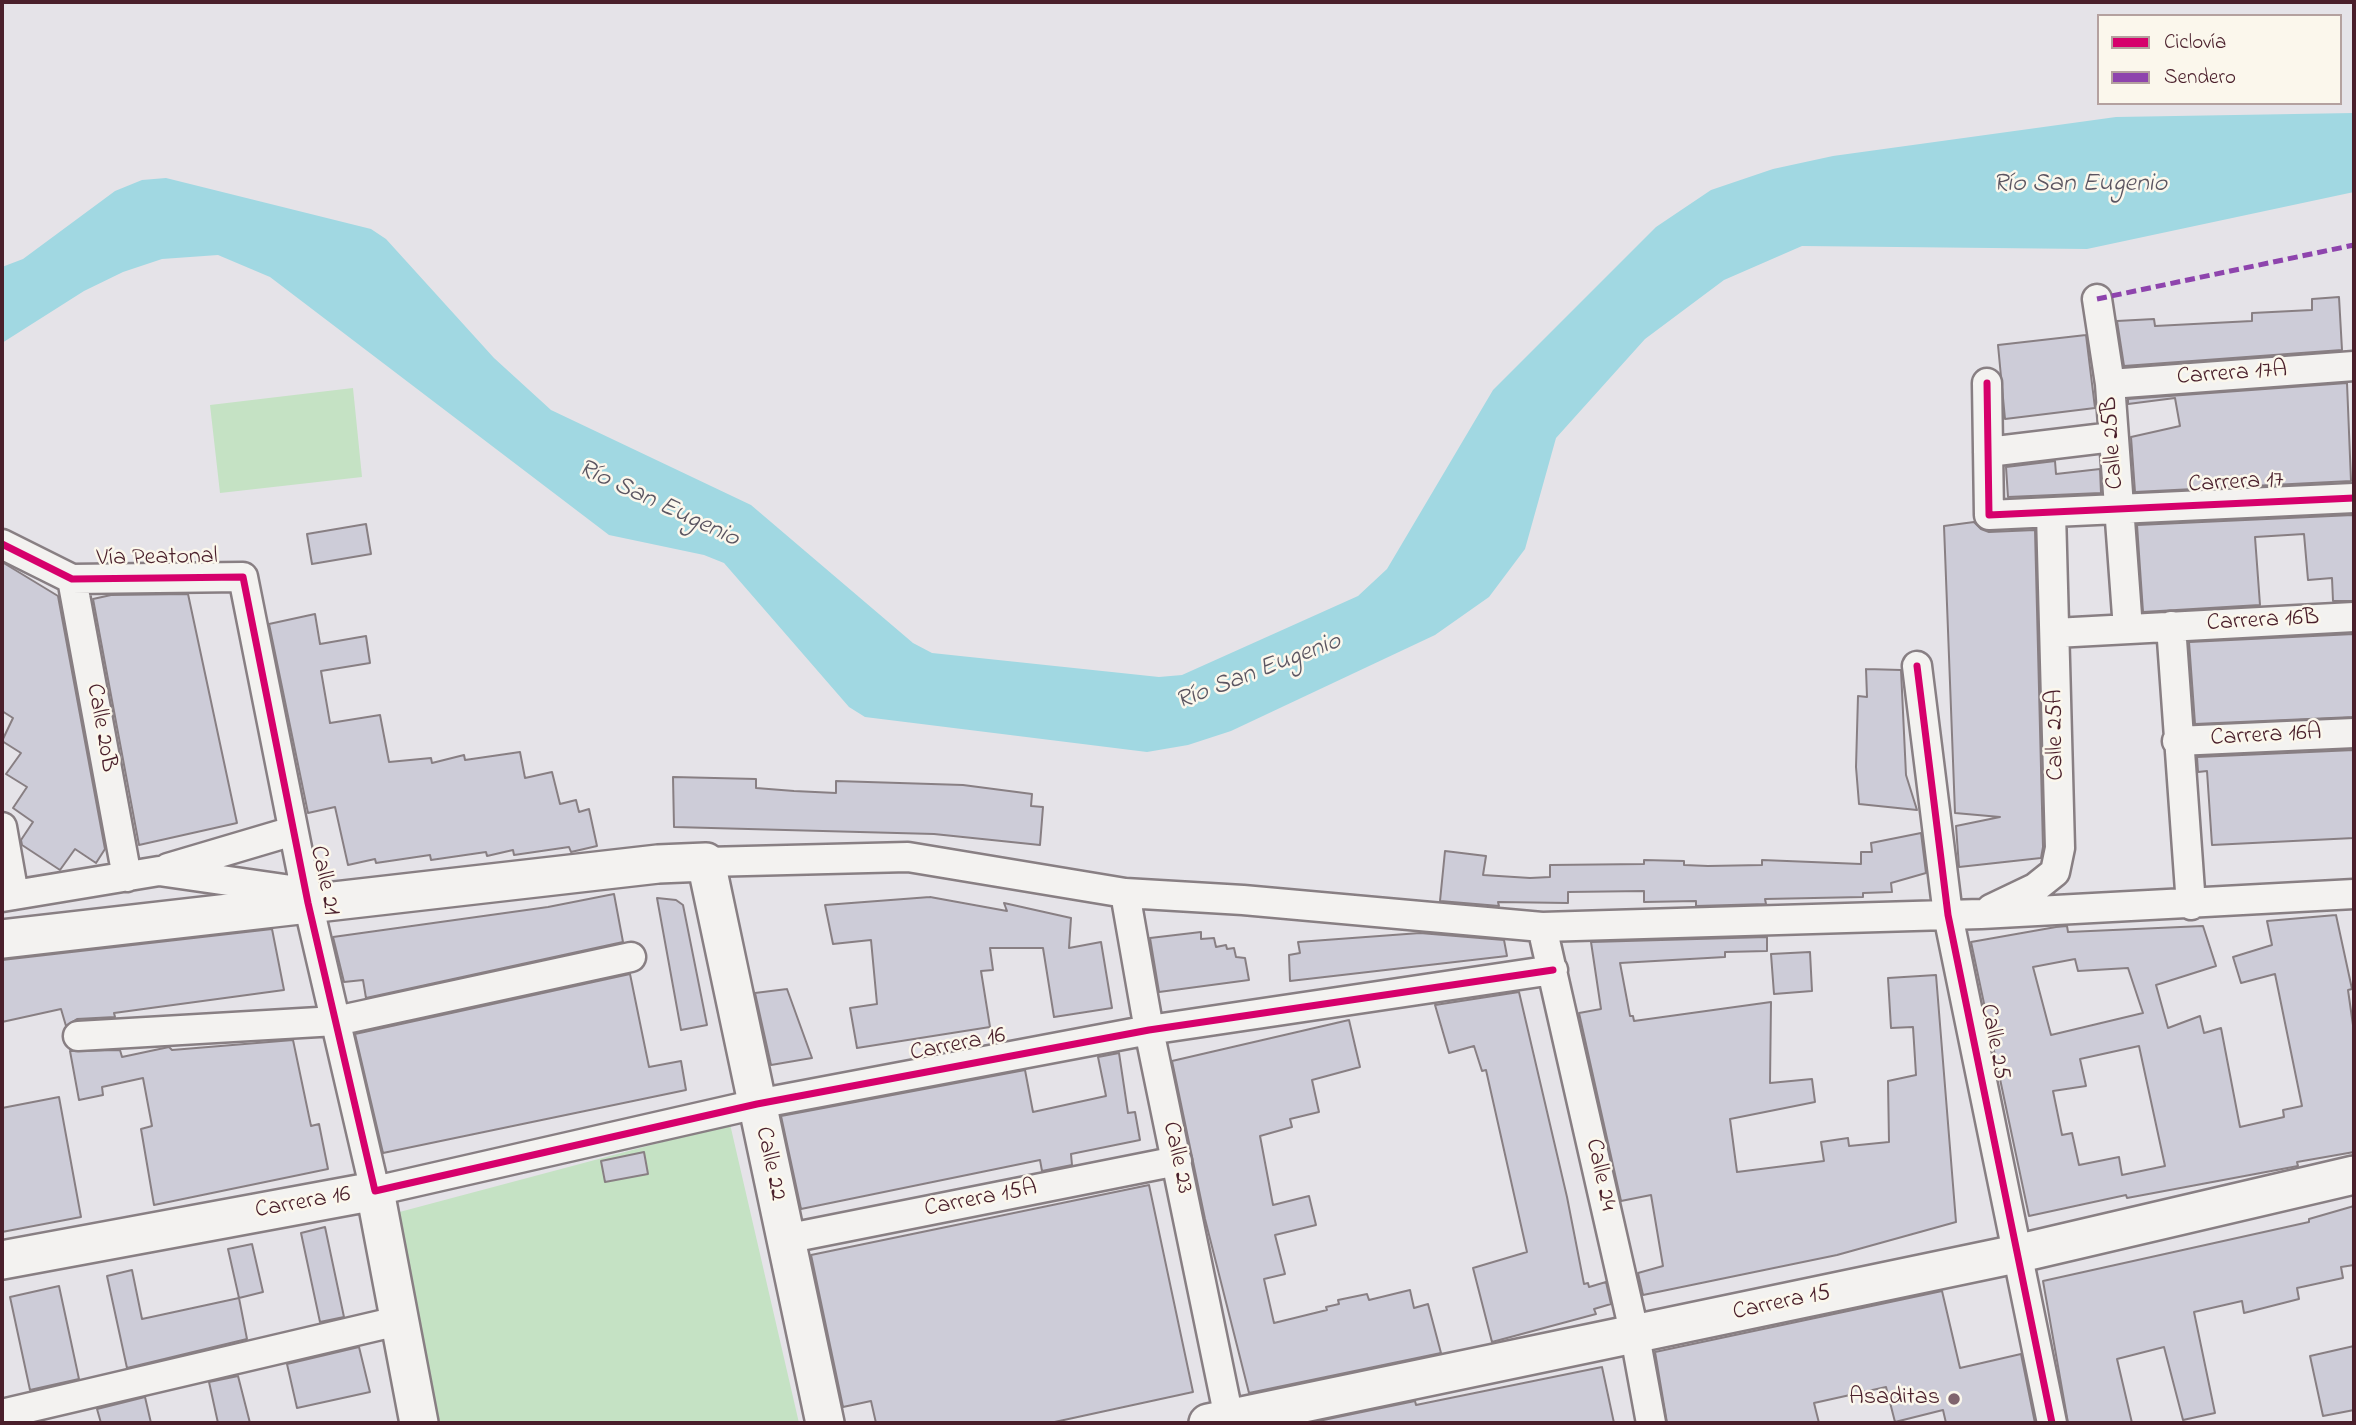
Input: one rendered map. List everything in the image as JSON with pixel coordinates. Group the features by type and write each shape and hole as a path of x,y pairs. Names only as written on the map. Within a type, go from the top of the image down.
{"main road":[{"path":"2,939 307,898 658,864 706,862"},
{"name":"Calle 22","path":"706,862 825,1423"},
{"name":"Carrera 15","path":"1222,1422 2016,1254 2354,1175"},
{"name":"Carrera 16","path":"2,1260 375,1191"},
{"name":"Calle 21","path":"375,1191 419,1423"}],"street":[{"name":"Calle 25B","path":"2097,299 2110,384 2128,629"},
{"name":"Carrera 17A","path":"2110,384 2354,366"},
{"path":"1987,383 1988,452 2113,437"},
{"name":"Carrera 17","path":"1988,452 1989,515 2354,498"},
{"name":"Calle 25A","path":"1981,914 2035,888 2055,872 2060,848 2051,513"},
{"path":"2,544 72,579"},
{"name":"Vía Peatonal","path":"72,579 243,577"},
{"name":"Calle 21","path":"243,577 307,898 375,1191"},
{"name":"Calle 20B","path":"72,579 127,877"},
{"name":"Carrera 16B","path":"2171,626 2354,617"},
{"path":"2055,633 2171,626 2177,741 2191,905"},
{"name":"Calle 25","path":"1917,666 1948,915 2052,1423"},
{"name":"Carrera 16A","path":"2177,741 2354,733"},
{"path":"2,827 8,896 159,871 293,831"},
{"path":"706,862 908,858 1125,893 1242,900 1542,927 1981,914 2191,905 2354,894"},
{"path":"159,871 307,898"},
{"name":"Calle 23","path":"1125,893 1149,1030 1177,1161 1222,1422"},
{"name":"Calle 24","path":"1542,927 1635,1336 1651,1423"},
{"path":"78,1037 335,1021 631,957"},
{"name":"Carrera 16","path":"375,1191 757,1104 1149,1030 1553,970"},
{"name":"Carrera 15A","path":"785,1239 1177,1161"},
{"path":"2,1414 398,1321"}],"green space":[{"path":"353,388 362,477 220,493 210,405"},
{"path":"730,1124 799,1423 440,1423 392,1214"}],"water":[{"name":"Río San Eugenio","path":"2354,113 2354,192 2087,249 1802,246 1724,280 1645,339 1556,438 1525,549 1489,597 1435,635 1231,731 1188,745 1147,752 865,717 849,707 724,563 704,555 609,535 270,277 218,255 162,259 123,272 84,291 2,343 2,267 23,259 115,191 142,180 166,178 371,229 386,239 494,358 551,410 751,505 913,643 932,653 1159,677 1182,675 1358,596 1387,569 1493,390 1656,227 1711,190 1773,169 1833,156 2116,117"}],"building":[{"path":"2339,297 2342,350 2124,366 2117,321 2154,319 2155,326 2252,321 2252,313 2312,310 2312,299"},
{"path":"2086,335 2095,408 2005,419 1998,345"},
{"path":"2347,383 2351,481 2135,492 2131,437 2180,426 2175,398 2128,404 2128,399"},
{"path":"2055,461 2056,474 2100,469 2101,493 2008,497 2006,467"},
{"path":"2353,515 2354,601 2333,601 2332,578 2308,580 2304,534 2255,537 2260,605 2143,612 2137,525"},
{"path":"1974,522 1989,532 2035,530 2043,847 2041,858 1959,867 1956,826 2000,817 1955,813 1944,526"},
{"path":"366,524 371,554 312,564 307,534"},
{"path":"2,562 58,596 105,849 96,863 75,849 60,870 22,845 21,840 33,822 13,808 27,787 6,774 21,753 2,741 13,718 2,711"},
{"path":"188,594 237,823 139,845 93,599 111,595"},
{"path":"315,614 320,644 366,636 370,663 321,671 330,723 380,715 389,762 431,758 432,763 464,755 465,760 520,752 525,778 552,772 560,804 576,800 579,812 589,809 597,846 571,852 569,847 514,855 513,850 487,856 486,852 431,860 430,855 376,863 375,859 348,865 335,807 308,813 269,624"},
{"path":"2354,634 2354,717 2195,724 2189,642"},
{"path":"1866,669 1901,670 1906,775 1917,810 1859,804 1856,767 1858,696 1867,697"},
{"path":"2354,750 2354,838 2212,845 2207,771 2198,772 2197,757"},
{"path":"673,777 756,779 756,788 836,793 836,781 963,785 1032,794 1031,806 1043,807 1040,845 934,834 674,827"},
{"path":"1921,833 1926,873 1891,883 1892,892 1863,893 1863,897 1765,899 1766,904 1696,906 1696,901 1644,902 1644,891 1568,892 1568,903 1498,902 1499,906 1440,901 1445,851 1486,856 1483,875 1530,878 1550,877 1550,865 1644,864 1644,860 1684,861 1684,865 1708,866 1762,865 1762,860 1861,864 1861,852 1872,852 1871,843"},
{"path":"614,894 623,942 366,998 363,980 344,982 333,937 548,907"},
{"path":"930,897 1007,911 1004,903 1071,918 1069,948 1101,942 1112,1008 1054,1017 1043,948 990,948 993,970 981,971 990,1027 857,1048 850,1008 877,1004 871,940 833,944 825,905"},
{"path":"657,898 676,900 683,905 707,1025 681,1030"},
{"path":"2336,915 2352,989 2348,990 2354,1032 2354,1152 2297,1162 2298,1166 2127,1198 2126,1195 2029,1216 1971,942 2067,926 2068,932 2203,926 2216,966 2156,985 2168,1028 2200,1016 2204,1033 2221,1028 2240,1127 2284,1117 2283,1110 2302,1106 2275,974 2241,983 2233,957 2272,945 2267,921","holes":["2075,959 2078,971 2128,968 2143,1013 2051,1035 2033,967","2139,1046 2165,1166 2122,1175 2119,1157 2079,1165 2072,1133 2062,1135 2053,1091 2086,1086 2080,1059"]},
{"path":"272,929 284,990 114,1013 115,1017 77,1019 66,1026 61,1009 2,1022 2,960"},
{"path":"1201,932 1201,939 1214,938 1216,947 1226,945 1227,949 1234,948 1236,957 1245,958 1249,980 1159,992 1150,938"},
{"path":"1420,933 1504,940 1507,956 1290,981 1289,955 1300,953 1298,942"},
{"path":"1767,937 1767,951 1725,952 1725,957 1620,963 1630,1016 1633,1016 1634,1021 1771,1002 1770,1083 1812,1079 1815,1102 1730,1119 1737,1172 1824,1161 1821,1142 1848,1138 1849,1146 1889,1142 1888,1081 1916,1075 1913,1027 1891,1028 1888,978 1936,975 1956,1222 1837,1255 1643,1295 1638,1273 1663,1266 1651,1195 1621,1201 1579,1013 1601,1009 1591,942"},
{"path":"1810,952 1812,991 1774,994 1771,954"},
{"path":"630,974 649,1067 681,1061 686,1090 383,1153 355,1034"},
{"path":"787,989 812,1058 771,1065 755,993"},
{"path":"1519,992 1567,1197 1584,1284 1588,1283 1589,1287 1606,1282 1611,1304 1594,1309 1596,1314 1492,1342 1473,1268 1527,1252 1486,1070 1482,1071 1474,1046 1449,1053 1435,1005"},
{"path":"1349,1020 1360,1067 1312,1080 1319,1112 1290,1119 1292,1127 1260,1136 1273,1205 1309,1196 1316,1225 1275,1235 1285,1274 1264,1279 1274,1323 1327,1310 1326,1307 1339,1304 1338,1300 1367,1294 1369,1300 1410,1290 1414,1308 1428,1304 1441,1353 1249,1393 1205,1219 1172,1061"},
{"path":"293,1040 311,1126 319,1124 328,1169 154,1205 141,1129 152,1126 143,1078 102,1087 103,1095 79,1100 70,1051 120,1050 122,1057 169,1047 172,1050"},
{"path":"1119,1053 1128,1113 1135,1112 1140,1140 1071,1154 1072,1165 1042,1171 1040,1160 801,1209 781,1116 1025,1070 1033,1112 1106,1096 1098,1057"},
{"path":"59,1097 81,1217 2,1232 2,1108"},
{"path":"644,1152 648,1174 605,1182 601,1161"},
{"path":"1149,1185 1193,1392 1050,1423 876,1423 871,1401 843,1407 811,1255"},
{"path":"2354,1206 2354,1265 2341,1267 2343,1278 2297,1288 2299,1299 2244,1313 2242,1301 2194,1312 2215,1413 2183,1420 2164,1347 2117,1359 2132,1423 2068,1423 2043,1281 2309,1222 2309,1219"},
{"path":"325,1227 344,1317 320,1322 301,1233"},
{"path":"252,1244 263,1292 239,1298 228,1249"},
{"path":"132,1270 142,1319 239,1298 247,1339 127,1368 107,1276"},
{"path":"59,1286 79,1379 30,1390 10,1297"},
{"path":"1942,1291 1960,1368 2021,1354 2035,1423 1946,1423 1943,1410 1895,1422 1886,1387 1814,1403 1819,1423 1667,1423 1655,1352"},
{"path":"2354,1346 2354,1410 2323,1416 2310,1356"},
{"path":"359,1347 370,1392 297,1408 287,1364"},
{"path":"1602,1367 1614,1423 1309,1423 1415,1401 1416,1405"},
{"path":"238,1376 250,1423 218,1423 209,1382"},
{"path":"145,1397 151,1423 101,1423 97,1409"}],"marked path":[{"path":"2097,299 2354,245"}],"cycle path":[{"path":"1987,383 1989,515 2354,498"},
{"path":"2,544 72,579 243,577 308,903 375,1191 757,1104 1149,1030 1553,970"},
{"path":"1917,666 1948,915 2052,1423"}],"place":[{"name":"Asaditas","path":"1954,1399"}]}
